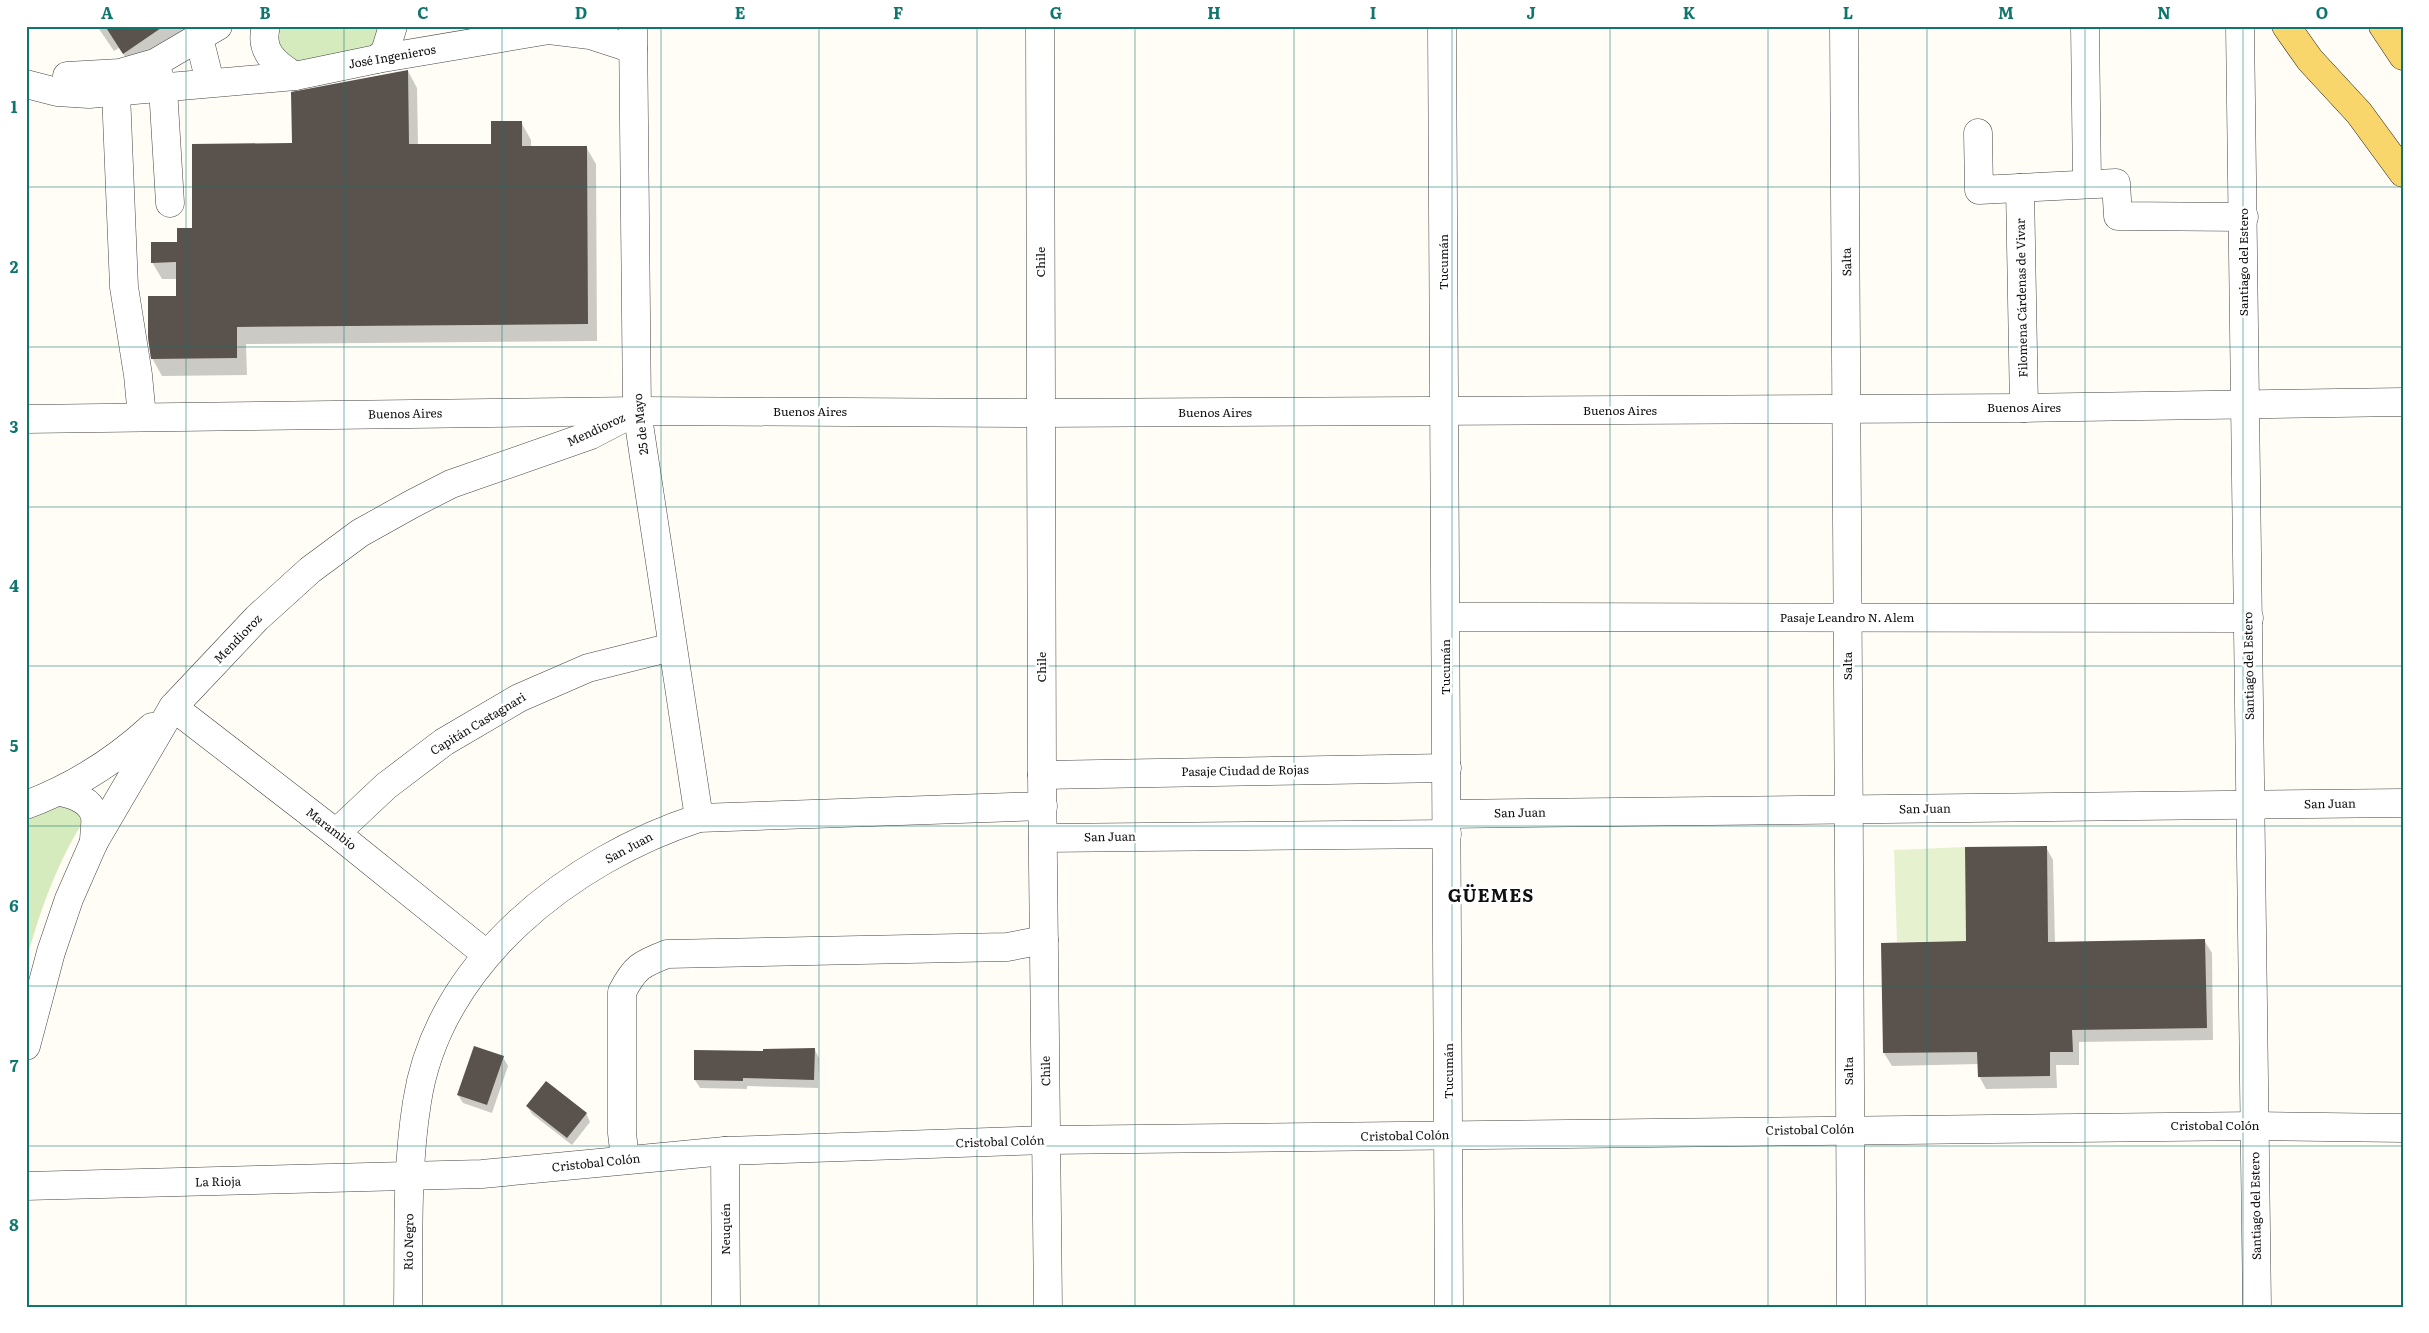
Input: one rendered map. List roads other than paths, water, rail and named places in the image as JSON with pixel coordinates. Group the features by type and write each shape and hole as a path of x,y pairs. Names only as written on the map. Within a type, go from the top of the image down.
{"main road":[{"path":"2286,26 2310,60 2359,113 2403,173"},
{"path":"2383,26 2403,56"}],"street":[{"path":"266,26 263,36 264,46 271,59 294,76"},
{"path":"377,59 385,52 393,26"},
{"path":"633,38 655,26"},
{"name":"Chile","path":"1040,26 1042,775 1048,1307"},
{"name":"Tucumán","path":"1442,26 1450,1136 1449,1307"},
{"name":"Salta","path":"1844,26 1848,409 1847,810 1851,1307"},
{"path":"2085,26 2087,184"},
{"name":"Santiago del Estero","path":"2240,26 2257,1307"},
{"name":"José Ingenieros","path":"159,76 210,82 294,76 377,59 552,28 590,35 633,38"},
{"path":"26,84 57,92 89,94 118,83 159,76 208,32"},
{"path":"208,32 210,82"},
{"name":"25 de Mayo","path":"633,38 637,410 699,818"},
{"path":"26,71 118,83"},
{"path":"159,76 170,203"},
{"path":"118,83 124,287 138,375 142,417"},
{"path":"1978,133 1979,190 2116,183 2118,216 2244,216"},
{"name":"Filomena Cárdenas de Vivar","path":"2020,188 2024,408"},
{"name":"Buenos Aires","path":"26,419 637,410 1041,414 2024,408 2403,402"},
{"name":"Mendioroz","path":"26,1046 51,952 69,899 94,842 173,708 257,618 310,570 360,533 451,484 591,435 637,410"},
{"name":"Pasaje Leandro N. Alem","path":"1446,617 2249,618"},
{"name":"Capitán Castagnari","path":"336,833 386,786 444,742 519,698 588,668 672,647"},
{"path":"26,805 61,792 126,751 173,708"},
{"name":"Marambio","path":"173,708 336,833 486,954"},
{"name":"Pasaje Ciudad de Rojas","path":"1042,775 1447,768"},
{"path":"61,792 72,794 84,800 92,809 95,818 94,842"},
{"name":"San Juan","path":"1043,838 1847,810 2403,803"},
{"name":"San Juan","path":"410,1178 417,1101 432,1047 451,1004 486,954 524,918 581,875 627,847 666,829 699,818 1043,806"},
{"path":"625,1159 622,1133 622,992 631,974 646,962 667,954 1007,947 1044,940"},
{"name":"Cristobal Colón","path":"410,1178 482,1174 725,1151 1047,1140 2255,1126 2403,1128"},
{"name":"Neuquén","path":"725,1151 726,1307"},
{"name":"La Rioja","path":"26,1186 410,1178"},
{"name":"Río Negro","path":"408,1307 410,1178"}],"district":[{"name":"GÜEMES","path":"1491,896"}]}
